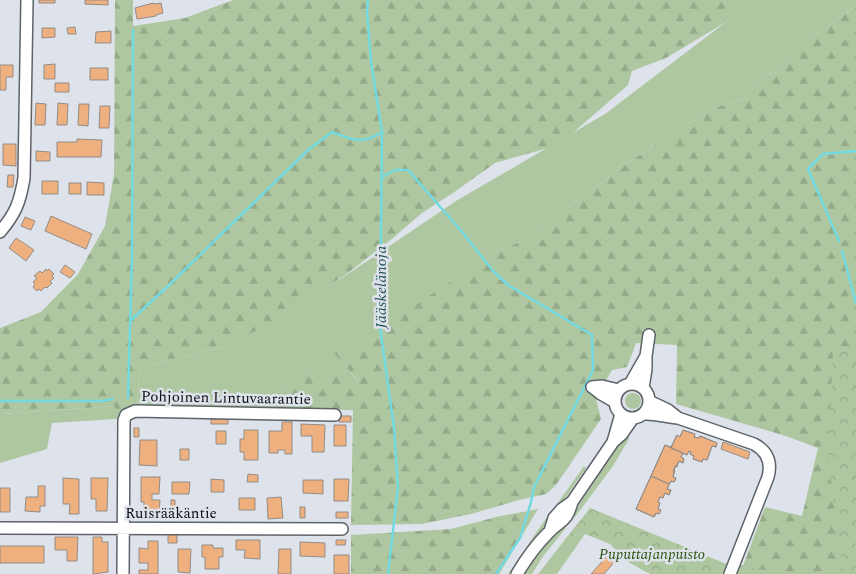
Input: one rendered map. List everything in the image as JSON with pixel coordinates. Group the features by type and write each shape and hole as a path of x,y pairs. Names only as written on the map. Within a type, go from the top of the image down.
{"street":[{"path":"0,232 9,222 20,203 24,178 26,0"},
{"path":"643,388 649,335"},
{"path":"615,402 592,387 602,386 619,390 630,384 646,356"},
{"path":"517,574 550,531 554,518 572,502 612,442 646,410 649,401 648,395 643,388 630,384"},
{"path":"612,442 620,414 615,402 619,390"},
{"path":"649,401 668,410 678,418"},
{"name":"Pohjoinen Lintuvaarantie","path":"123,574 124,420 126,414 135,411 335,415"},
{"path":"620,414 624,416 638,416 651,413 665,418 678,418 754,444 761,448 768,458 770,465 768,477 730,574"},
{"name":"Ruisrääkäntie","path":"0,528 342,529"}],"green space":[{"path":"115,0 133,0 133,26 185,18 233,0 747,0 726,22 666,58 632,71 628,85 559,145 495,163 422,213 344,276 272,322 229,345 143,367 139,376 137,406 116,419 115,406 0,414 0,328 41,312 78,274 105,226 114,174"},
{"path":"747,0 856,0 856,6 796,48 779,72 766,74 743,100 713,108 626,164 525,239 496,253 384,335 335,353 358,382 313,369 255,409 137,406 139,376 143,367 229,345 342,278 456,201 605,114 726,22"},
{"path":"856,6 856,419 847,574 740,574 765,507 802,516 818,448 783,435 676,404 677,345 636,343 627,367 612,370 605,382 597,384 596,398 601,419 556,485 546,494 471,514 422,524 351,525 353,410 255,409 313,369 358,381 334,353 384,335 389,323 496,253 525,239 626,164 713,108 743,100 766,74 779,72 796,48"},
{"path":"833,349 856,354 856,574 843,574 828,458"},
{"path":"633,393 641,401 633,409 625,401"},
{"path":"116,406 116,419 52,423 47,449 0,463 0,414"},
{"path":"625,436 629,437 629,439 613,466 575,517 572,515"},
{"path":"584,466 586,468 560,506 557,504"},
{"name":"Puputtajanpuisto","path":"590,508 729,565 744,565 782,574 651,574 625,560 610,544 585,534 567,537"},
{"path":"538,509 499,574 351,574 351,535 451,529 496,517"},
{"path":"549,514 552,517 513,574 508,574"},
{"path":"563,526 566,528 544,555 532,574 523,574 540,550"},
{"path":"585,534 557,574 538,574 567,537"}],"building":[{"path":"39,0 55,0 55,3 39,3"},
{"path":"85,0 108,0 108,5 85,4"},
{"path":"153,3 161,3 163,13 137,19 135,8"},
{"path":"75,27 76,34 68,34 67,28"},
{"path":"42,28 55,28 55,37 42,38"},
{"path":"111,31 111,43 95,43 96,32"},
{"path":"55,64 55,79 44,79 44,65"},
{"path":"0,65 13,65 13,77 6,77 6,90 0,90"},
{"path":"90,68 108,68 108,80 90,80"},
{"path":"55,83 69,83 69,92 55,92"},
{"path":"36,103 46,104 45,125 35,125"},
{"path":"58,103 68,104 67,125 57,125"},
{"path":"79,104 89,104 88,126 78,125"},
{"path":"100,106 110,106 109,128 99,128"},
{"path":"77,139 102,140 101,157 57,157 57,142 77,142"},
{"path":"3,144 16,144 16,166 3,165"},
{"path":"36,151 50,152 50,161 36,161"},
{"path":"8,175 14,175 13,187 7,187"},
{"path":"42,181 58,181 58,194 42,194"},
{"path":"87,182 104,183 104,195 87,195"},
{"path":"69,183 81,183 81,194 69,194"},
{"path":"51,216 92,234 86,249 45,231"},
{"path":"25,217 35,221 31,230 21,226"},
{"path":"16,238 34,250 26,261 9,248"},
{"path":"65,265 75,272 70,278 60,272"},
{"path":"46,269 47,271 49,269 54,274 52,276 54,278 50,281 52,283 47,288 45,287 41,291 39,289 37,291 33,287 35,284 33,282 37,278 34,276"},
{"path":"340,416 351,416 351,422 339,422"},
{"path":"211,419 228,419 228,424 211,424"},
{"path":"282,422 292,422 292,454 285,454 285,450 278,450 278,453 269,453 269,431 282,431"},
{"path":"301,424 325,425 324,452 312,452 312,436 301,436"},
{"path":"334,425 346,425 346,446 334,446"},
{"path":"134,428 139,428 139,437 134,437"},
{"path":"244,430 258,430 258,460 244,460 244,452 240,452 240,439 244,439"},
{"path":"683,430 695,434 694,437 699,438 700,436 717,443 716,447 712,446 707,460 703,459 702,462 693,459 694,456 689,451 687,455 683,453 681,457 684,459 683,463 679,461 673,471 675,471 673,477 676,478 674,482 671,481 667,489 671,490 669,495 665,493 658,502 660,503 658,509 661,510 659,514 656,513 654,517 636,509 665,445 671,447 677,435 680,437"},
{"path":"683,430 695,434 694,437 699,438 700,436 717,443 716,447 712,446 707,460 703,459 702,462 693,459 694,456 689,451 687,455 671,448 677,435 680,437"},
{"path":"216,431 226,431 226,444 216,444"},
{"path":"140,440 157,440 157,466 139,465"},
{"path":"723,442 750,452 748,459 721,449"},
{"path":"665,445 683,453 681,457 684,459 683,463 679,461 677,467 675,466 673,477 676,478 674,482 671,481 669,484 651,476"},
{"path":"180,449 189,449 189,460 180,460"},
{"path":"248,474 258,475 258,482 247,482"},
{"path":"651,476 669,484 667,489 671,490 669,495 665,493 663,498 660,497 658,509 661,510 654,517 636,509"},
{"path":"141,477 160,477 159,494 152,494 152,500 160,500 159,517 144,517 144,502 141,502"},
{"path":"63,478 79,479 79,514 69,514 70,504 63,504"},
{"path":"91,478 108,478 107,511 96,511 96,499 91,499"},
{"path":"211,479 224,480 224,492 211,492"},
{"path":"334,479 349,479 348,501 334,501"},
{"path":"303,480 323,480 323,494 303,493"},
{"path":"172,482 190,482 189,494 172,494"},
{"path":"38,486 45,486 45,506 40,506 40,512 25,511 26,497 38,497"},
{"path":"0,488 10,488 10,512 0,512"},
{"path":"281,497 283,518 268,519 267,498"},
{"path":"239,498 255,498 255,510 239,510"},
{"path":"171,500 175,500 175,511 171,511"},
{"path":"300,507 305,507 305,518 300,518"},
{"path":"336,512 348,512 348,518 336,518"},
{"path":"168,533 177,533 177,543 168,543"},
{"path":"55,537 78,537 77,561 67,561 67,550 55,550"},
{"path":"93,537 102,537 102,542 108,542 108,572 93,574"},
{"path":"236,540 260,540 260,559 244,558 245,550 236,550"},
{"path":"336,540 346,540 345,545 336,545"},
{"path":"148,541 158,541 158,574 139,574 139,570 148,570 148,563 139,563 139,548 148,549"},
{"path":"300,542 325,543 325,557 300,556"},
{"path":"202,545 213,545 213,548 223,548 223,557 219,557 219,569 205,569"},
{"path":"0,546 44,546 44,563 0,563"},
{"path":"178,549 191,549 190,573 178,572"},
{"path":"279,549 291,549 291,574 278,574"},
{"path":"609,554 616,560 604,574 591,574"},
{"path":"334,555 349,555 349,574 334,574"}],"waterway":[{"name":"Jääskelänoja","path":"368,0 367,11 371,62 382,132 380,327 394,428 398,487 388,574"},
{"path":"128,398 132,256 133,30"},
{"path":"130,321 308,150 332,132 357,140 369,139 382,132"},
{"path":"839,241 808,169 823,154 856,151"},
{"path":"382,177 395,170 408,170 463,233 493,271 508,285 592,335 593,370 534,487 520,538 496,574"},
{"path":"842,251 856,303"},
{"path":"0,401 103,401 112,399"}]}
